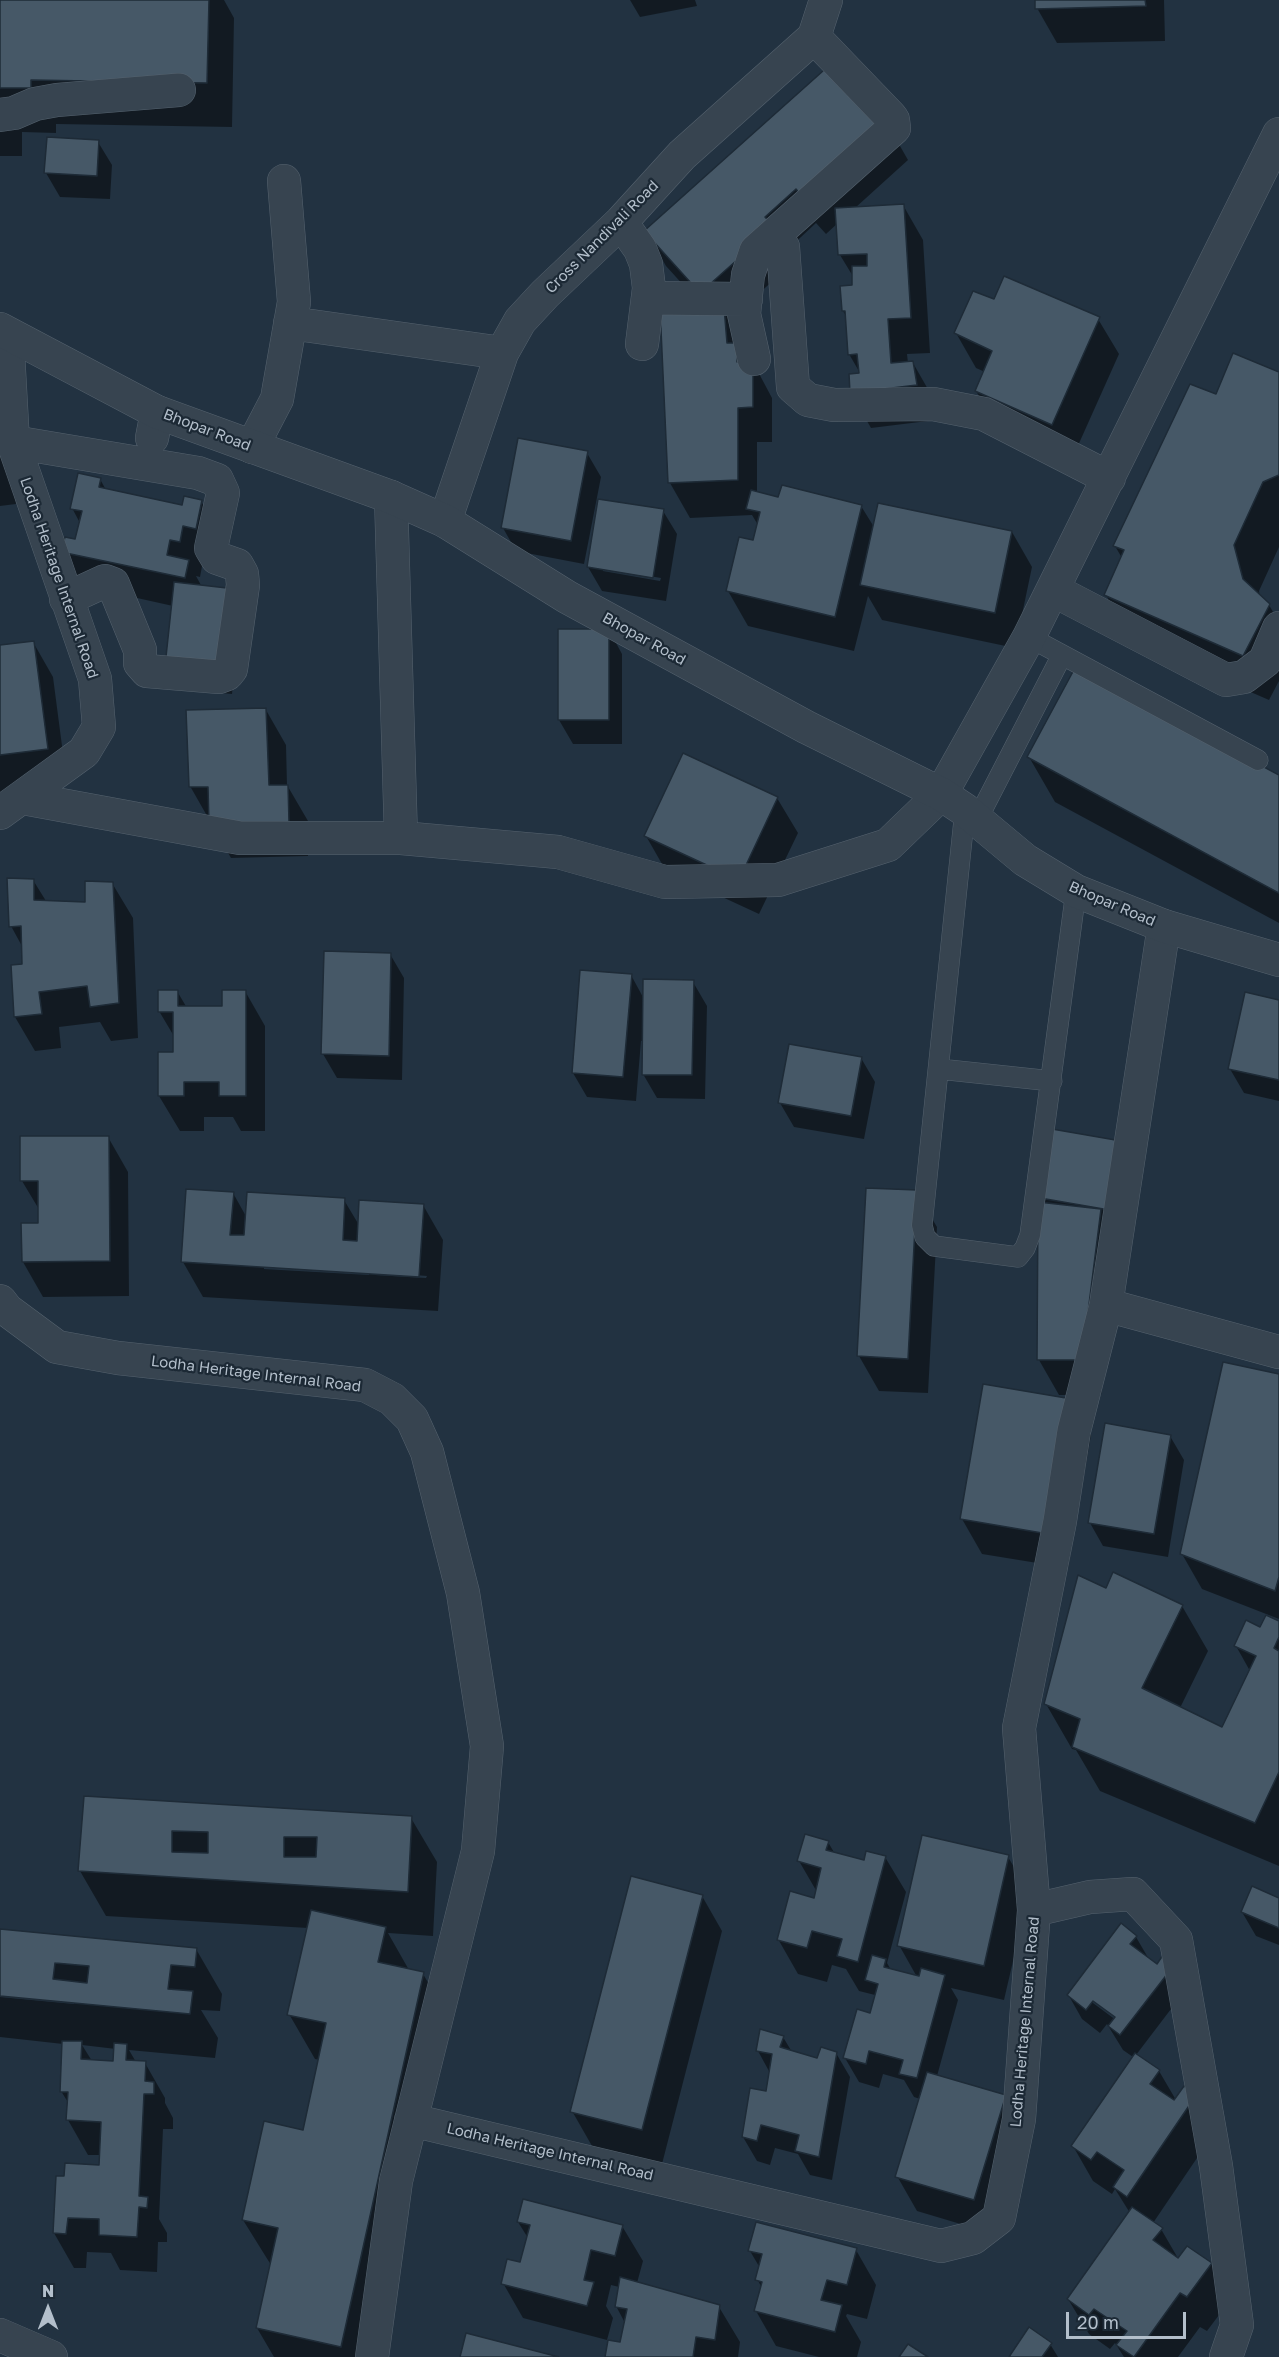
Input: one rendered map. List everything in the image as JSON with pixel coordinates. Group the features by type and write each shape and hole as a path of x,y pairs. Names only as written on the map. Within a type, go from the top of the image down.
{"street":[{"path":"754,359 744,314 748,275 756,251 894,128 890,116 814,37 826,0"},
{"name":"Cross Nandivali Road","path":"445,521 502,352 520,321 621,222 682,155 814,37"},
{"path":"0,115 57,100 179,90"},
{"path":"11,806 240,838 401,838 558,852 665,882 778,880 888,845 961,808 1029,637 1275,151"},
{"path":"252,447 277,399 294,302 284,181"},
{"path":"621,222 640,249 646,264 649,288 642,344"},
{"path":"783,247 793,387 808,400 834,405 933,404 984,414 1109,478"},
{"path":"648,298 746,299"},
{"path":"290,323 502,352"},
{"name":"Bhopar Road","path":"3,332 155,425 252,447 391,497 445,521 578,603 961,808 1025,860 1076,891 1164,926 1279,960"},
{"name":"Lodha Heritage Internal Road","path":"3,332 13,442 95,679 99,727 84,752 11,806"},
{"path":"13,442 198,473 217,480 223,493 211,548 217,558 237,565 242,574 243,585 231,669 227,675 219,677 147,670 140,663 140,650 113,584 105,581 66,599"},
{"path":"391,497 401,838"},
{"path":"1053,590 1226,680 1244,677 1265,661 1279,628"},
{"path":"1034,1910 1019,1728 1060,1521 1074,1431 1106,1305 1164,926"},
{"name":"Lodha Heritage Internal Road","path":"0,1301 7,1310 57,1347 118,1358 365,1385 392,1399 412,1419 427,1452 463,1593 487,1746 478,1851 396,2181 372,2357"},
{"path":"1106,1305 1279,1352"},
{"name":"Lodha Heritage Internal Road","path":"411,2120 941,2246 973,2238 999,2218 1019,2119 1034,1910 1090,1897 1133,1894 1176,1940 1216,2166 1237,2325 1226,2357"},
{"path":"0,2336 51,2357"}],"lane":[{"path":"1029,637 1258,760"},
{"path":"1062,655 961,808 939,1070 922,1225 926,1237 934,1246 1018,1257 1025,1248 1030,1235 1076,891"},
{"path":"939,1070 1052,1081"}],"building":[{"path":"0,0 209,0 207,83 31,80 31,88 0,88"},
{"path":"1035,0 1145,0 1146,6 1035,9"},
{"path":"833,62 889,124 805,200 796,189 765,217 774,227 700,293 644,231"},
{"path":"47,137 99,140 97,176 44,173"},
{"path":"904,204 911,318 888,319 891,363 913,361 917,385 850,393 849,374 859,373 857,354 848,355 845,311 842,311 840,286 852,285 852,266 867,266 867,254 838,255 835,208"},
{"path":"1004,276 1100,317 1052,425 975,391 992,351 954,333 973,291 994,299"},
{"path":"724,307 727,343 737,343 737,362 753,362 753,407 738,408 738,480 668,483 660,308"},
{"path":"1233,353 1279,372 1279,475 1263,482 1234,545 1243,579 1270,604 1243,656 1104,595 1124,550 1113,546 1190,384 1216,394"},
{"path":"518,438 588,451 571,541 501,528"},
{"path":"78,473 101,478 99,487 182,505 184,496 202,500 196,529 183,526 180,542 170,540 167,555 189,560 185,578 61,552 65,537 75,539 82,511 70,509"},
{"path":"782,485 862,505 835,617 726,591 739,537 753,540 760,512 746,509 751,490 778,497"},
{"path":"598,499 664,509 653,578 587,567"},
{"path":"878,503 1012,531 995,613 860,585"},
{"path":"174,582 227,588 218,671 165,666"},
{"path":"558,629 609,629 609,720 558,720"},
{"path":"34,641 48,749 0,755 0,645"},
{"path":"1076,666 1279,775 1279,893 1027,757"},
{"path":"266,708 269,785 288,785 289,822 209,824 208,787 189,787 186,710"},
{"path":"683,753 778,797 739,880 644,836"},
{"path":"7,878 34,879 34,900 85,902 85,881 113,882 119,1003 90,1007 87,986 39,992 42,1014 14,1017 11,965 22,964 21,926 9,927"},
{"path":"324,951 391,953 389,1056 321,1054"},
{"path":"580,970 632,974 623,1077 572,1073"},
{"path":"643,979 694,980 692,1075 642,1075"},
{"path":"158,990 178,990 178,1006 222,1006 222,990 246,990 246,1096 219,1096 219,1082 184,1082 184,1096 158,1096 158,1052 173,1052 173,1012 158,1012"},
{"path":"1245,992 1279,1000 1279,1080 1228,1069"},
{"path":"789,1044 862,1057 851,1116 778,1103"},
{"path":"1052,1129 1127,1142 1115,1211 1040,1198"},
{"path":"20,1136 109,1136 110,1261 22,1262 21,1223 38,1223 38,1181 20,1181"},
{"path":"866,1188 917,1190 908,1359 857,1356"},
{"path":"186,1189 234,1192 230,1235 244,1235 247,1192 345,1198 343,1240 357,1241 359,1200 424,1204 419,1277 181,1262"},
{"path":"1038,1202 1101,1209 1082,1360 1037,1360"},
{"path":"1223,1362 1279,1374 1279,1577 1275,1591 1180,1554"},
{"path":"983,1384 1072,1399 1048,1534 960,1519"},
{"path":"1105,1423 1171,1435 1154,1534 1088,1523"},
{"path":"1113,1572 1183,1605 1142,1688 1222,1727 1256,1656 1234,1646 1246,1620 1260,1627 1266,1615 1279,1621 1279,1637 1274,1648 1279,1651 1279,1772 1255,1823 1072,1747 1080,1719 1044,1704 1078,1575 1106,1588"},
{"path":"84,1796 412,1816 408,1892 78,1871","holes":["172,1831 208,1832 208,1853 172,1852","284,1837 317,1837 316,1857 284,1857"]},
{"path":"805,1834 829,1841 826,1850 864,1860 866,1851 886,1856 858,1962 837,1956 842,1939 812,1931 807,1948 777,1940 790,1891 814,1898 821,1868 797,1861"},
{"path":"922,1835 1009,1855 984,1966 897,1946"},
{"path":"631,1876 703,1895 642,2130 570,2112"},
{"path":"1252,1886 1279,1898 1279,1928 1241,1912"},
{"path":"311,1910 386,1927 378,1962 424,1972 341,2347 256,2328 278,2228 242,2220 264,2121 303,2130 326,2023 287,2015"},
{"path":"1121,1923 1137,1936 1130,1944 1157,1964 1163,1955 1175,1964 1120,2035 1108,2026 1115,2017 1093,2001 1086,2010 1067,1995"},
{"path":"0,1929 197,1948 195,1967 171,1965 168,1989 193,1991 190,2014 0,1996","holes":["55,1963 89,1966 87,1983 53,1979"]},
{"path":"872,1955 886,1959 884,1967 919,1976 921,1968 945,1975 917,2078 899,2074 903,2060 869,2051 866,2064 843,2058 857,2009 870,2013 878,1984 865,1980"},
{"path":"760,2029 784,2036 780,2047 817,2058 821,2047 837,2052 819,2157 795,2151 799,2135 761,2125 757,2141 742,2137 750,2088 766,2091 772,2054 756,2051"},
{"path":"62,2041 82,2041 81,2059 113,2061 114,2043 127,2044 126,2060 146,2061 145,2081 154,2082 154,2094 144,2094 139,2196 148,2197 147,2208 139,2207 137,2237 99,2235 99,2219 68,2218 66,2234 53,2233 56,2176 64,2176 65,2163 99,2165 101,2122 66,2120 68,2092 60,2092"},
{"path":"1135,2053 1160,2070 1150,2084 1174,2100 1184,2086 1197,2094 1127,2197 1113,2187 1124,2170 1097,2152 1091,2160 1071,2146"},
{"path":"927,2072 1006,2095 974,2200 895,2177"},
{"path":"523,2199 623,2225 615,2256 591,2250 584,2280 594,2282 587,2306 501,2284 507,2259 520,2262 530,2225 517,2222"},
{"path":"1132,2207 1163,2228 1153,2240 1178,2258 1187,2246 1212,2263 1187,2297 1180,2293 1134,2357 1116,2345 1127,2331 1094,2309 1089,2315 1067,2299"},
{"path":"756,2222 857,2248 847,2285 827,2280 821,2300 842,2305 835,2332 754,2311 762,2282 755,2280 762,2254 748,2251"},
{"path":"620,2277 720,2305 715,2340 696,2337 693,2357 605,2357 608,2340 620,2342 627,2309 615,2307"},
{"path":"1029,2327 1052,2343 1042,2357 1009,2357"},
{"path":"466,2333 559,2357 460,2357"},
{"path":"908,2344 928,2357 899,2357"}]}
